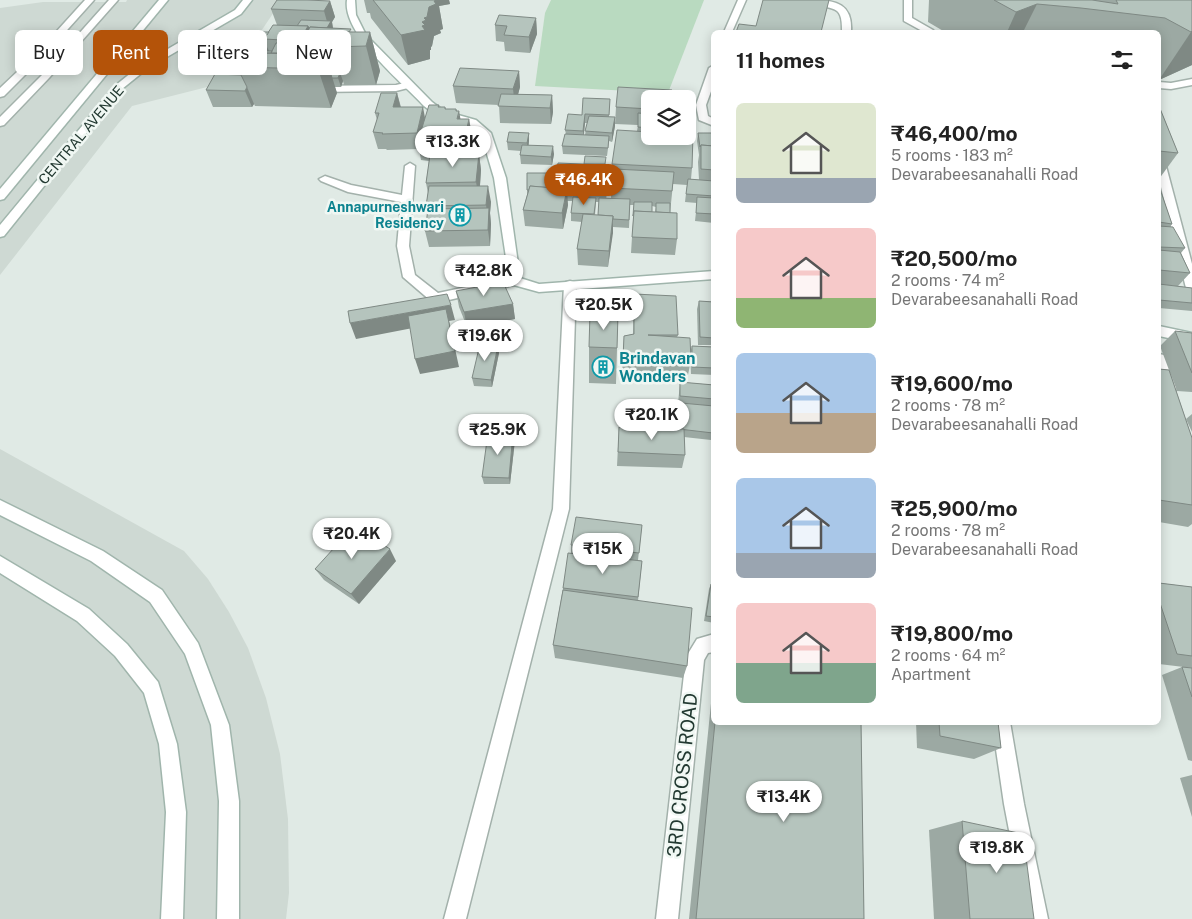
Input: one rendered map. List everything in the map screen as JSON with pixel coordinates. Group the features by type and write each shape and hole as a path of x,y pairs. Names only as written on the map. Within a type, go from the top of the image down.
{"street":[{"path":"0,94 90,0"},
{"path":"0,123 46,76 114,0"},
{"name":"CENTRAL AVENUE","path":"0,196 62,120 120,55 164,0"},
{"name":"CENTRAL AVENUE","path":"0,233 119,87 145,66 238,12 248,0"},
{"path":"351,0 349,10 362,37 408,85 440,113 472,122 486,133 500,178 514,281"},
{"path":"729,30 742,0"},
{"path":"816,0 840,7 847,17 847,30"},
{"path":"908,0 907,18 927,30"},
{"path":"711,76 700,105 703,118 711,122"},
{"path":"1161,85 1171,86 1192,82"},
{"path":"306,89 396,88 408,85"},
{"path":"410,166 403,246 409,277 436,298 514,281 539,288 711,275"},
{"path":"1161,166 1192,288"},
{"path":"324,179 348,188 406,199"},
{"path":"454,919 561,509 570,285"},
{"path":"1161,331 1192,338"},
{"path":"1161,364 1175,403"},
{"path":"0,507 96,556 156,596 192,649 220,725 230,801 228,919"},
{"path":"0,564 83,615 121,650 152,688 168,744 176,812 172,919"},
{"name":"3RD CROSS ROAD","path":"666,919 695,657 703,645 711,644"},
{"path":"1001,725 1014,804 1037,919"}],"shaded area":[{"path":"127,0 282,0 262,30 178,30 178,75 232,75 227,82 132,106 0,275 0,8 43,2 126,2"},
{"path":"0,449 184,551 208,579 229,612 248,648 266,698 280,754 288,819 289,893 286,919 0,919"}],"green space":[{"path":"551,0 704,0 669,90 641,90 641,92 535,86 545,13"}],"building":[{"path":"277,0 330,1 324,11 271,9"},
{"path":"373,0 437,0 434,1 436,4 429,7 427,17 424,18 426,20 422,22 425,25 422,26 425,30 401,35"},
{"path":"763,0 829,0 822,30 737,30 739,24 756,26"},
{"path":"994,0 1092,0 1118,4 1116,0 1192,0 1192,31 1165,18 1037,4 1016,12"},
{"path":"499,15 536,18 529,37 504,35 507,26 495,25"},
{"path":"301,20 331,21 327,28 310,27 309,29 308,26 297,26"},
{"path":"273,25 308,26 306,30 277,30 277,40 267,39 267,34"},
{"path":"310,27 351,29 350,30 308,30"},
{"path":"351,32 370,32 366,46 351,46"},
{"path":"276,43 277,43 277,53 271,53"},
{"path":"267,53 277,53 277,68 267,68"},
{"path":"460,68 519,71 513,89 453,86"},
{"path":"214,75 241,75 247,87 245,91 206,90"},
{"path":"331,75 339,75 338,78 332,78"},
{"path":"618,87 672,90 641,90 641,108 616,107"},
{"path":"381,93 397,93 393,107 423,107 417,133 382,134 373,132 379,113 375,113"},
{"path":"501,94 552,95 550,108 498,106"},
{"path":"583,98 610,99 609,115 585,114 583,131 565,130 568,114 582,115"},
{"path":"429,105 439,105 438,107 445,107 445,109 456,109 456,111 459,111 457,119 469,119 466,132 443,133 477,134 474,146 417,144"},
{"path":"1161,111 1178,153 1161,151"},
{"path":"638,113 641,113 641,127 638,127"},
{"path":"589,116 615,117 612,133 585,131"},
{"path":"617,130 641,131 641,145 693,145 692,168 612,164"},
{"path":"509,132 529,133 527,143 507,142"},
{"path":"698,133 711,133 711,146 701,145 700,147"},
{"path":"565,134 609,136 608,148 562,146"},
{"path":"522,145 553,146 551,157 520,155"},
{"path":"701,145 711,146 711,170 701,169"},
{"path":"479,153 476,182 426,183 430,155"},
{"path":"585,156 606,157 605,164 584,164"},
{"path":"558,163 607,165 606,186 555,185"},
{"path":"614,169 674,172 672,191 611,188"},
{"path":"527,173 550,173 550,188 530,186 529,190 527,190"},
{"path":"688,179 711,181 711,196 686,194"},
{"path":"429,186 488,186 486,205 426,206"},
{"path":"530,186 567,189 562,213 523,210"},
{"path":"1161,192 1172,224 1161,222"},
{"path":"573,197 596,198 594,214 571,213"},
{"path":"697,197 711,198 711,214 696,213"},
{"path":"599,198 630,199 629,220 613,219 613,216 598,215"},
{"path":"634,202 652,202 652,212 634,211 633,216"},
{"path":"656,203 670,203 670,213 656,212"},
{"path":"489,208 488,230 425,231 428,209"},
{"path":"634,211 677,213 677,239 632,237"},
{"path":"583,214 613,216 609,251 577,249"},
{"path":"1161,226 1173,227 1185,248 1161,247"},
{"path":"1161,250 1180,252 1190,273 1161,270"},
{"path":"503,282 513,304 464,312 456,291"},
{"path":"1161,284 1192,288 1192,303 1161,300"},
{"path":"447,294 451,305 350,323 348,311"},
{"path":"634,294 676,296 678,335 648,335 690,338 691,360 623,358 624,336 634,334"},
{"path":"699,301 711,302 711,338 700,337"},
{"path":"446,309 455,351 415,359 408,316"},
{"path":"590,313 618,314 617,348 589,347"},
{"path":"1175,331 1192,333 1192,373"},
{"path":"480,344 498,345 491,380 472,378"},
{"path":"692,346 711,347 711,368 692,367"},
{"path":"1161,369 1169,370 1192,438 1192,505 1161,500"},
{"path":"680,382 711,385 711,399 680,396"},
{"path":"681,403 711,406 711,433 679,429"},
{"path":"619,427 684,429 685,455 618,452"},
{"path":"488,433 513,433 509,478 482,477"},
{"path":"576,517 642,525 639,553 571,545"},
{"path":"354,526 390,549 351,594 315,569"},
{"path":"568,553 642,561 638,597 563,588"},
{"path":"1161,583 1192,587 1192,656 1177,654 1161,606"},
{"path":"711,584 711,617 706,616"},
{"path":"563,590 692,608 687,666 553,645"},
{"path":"1182,667 1192,668 1192,697"},
{"path":"715,725 861,725 864,919 696,919"},
{"path":"939,725 998,725 1001,748 940,736"},
{"path":"962,821 1023,834 1034,919 970,919"}],"place":[{"name":"Annapurneshwari Residency","path":"460,215"},
{"name":"Brindavan Wonders","path":"603,367"}]}
